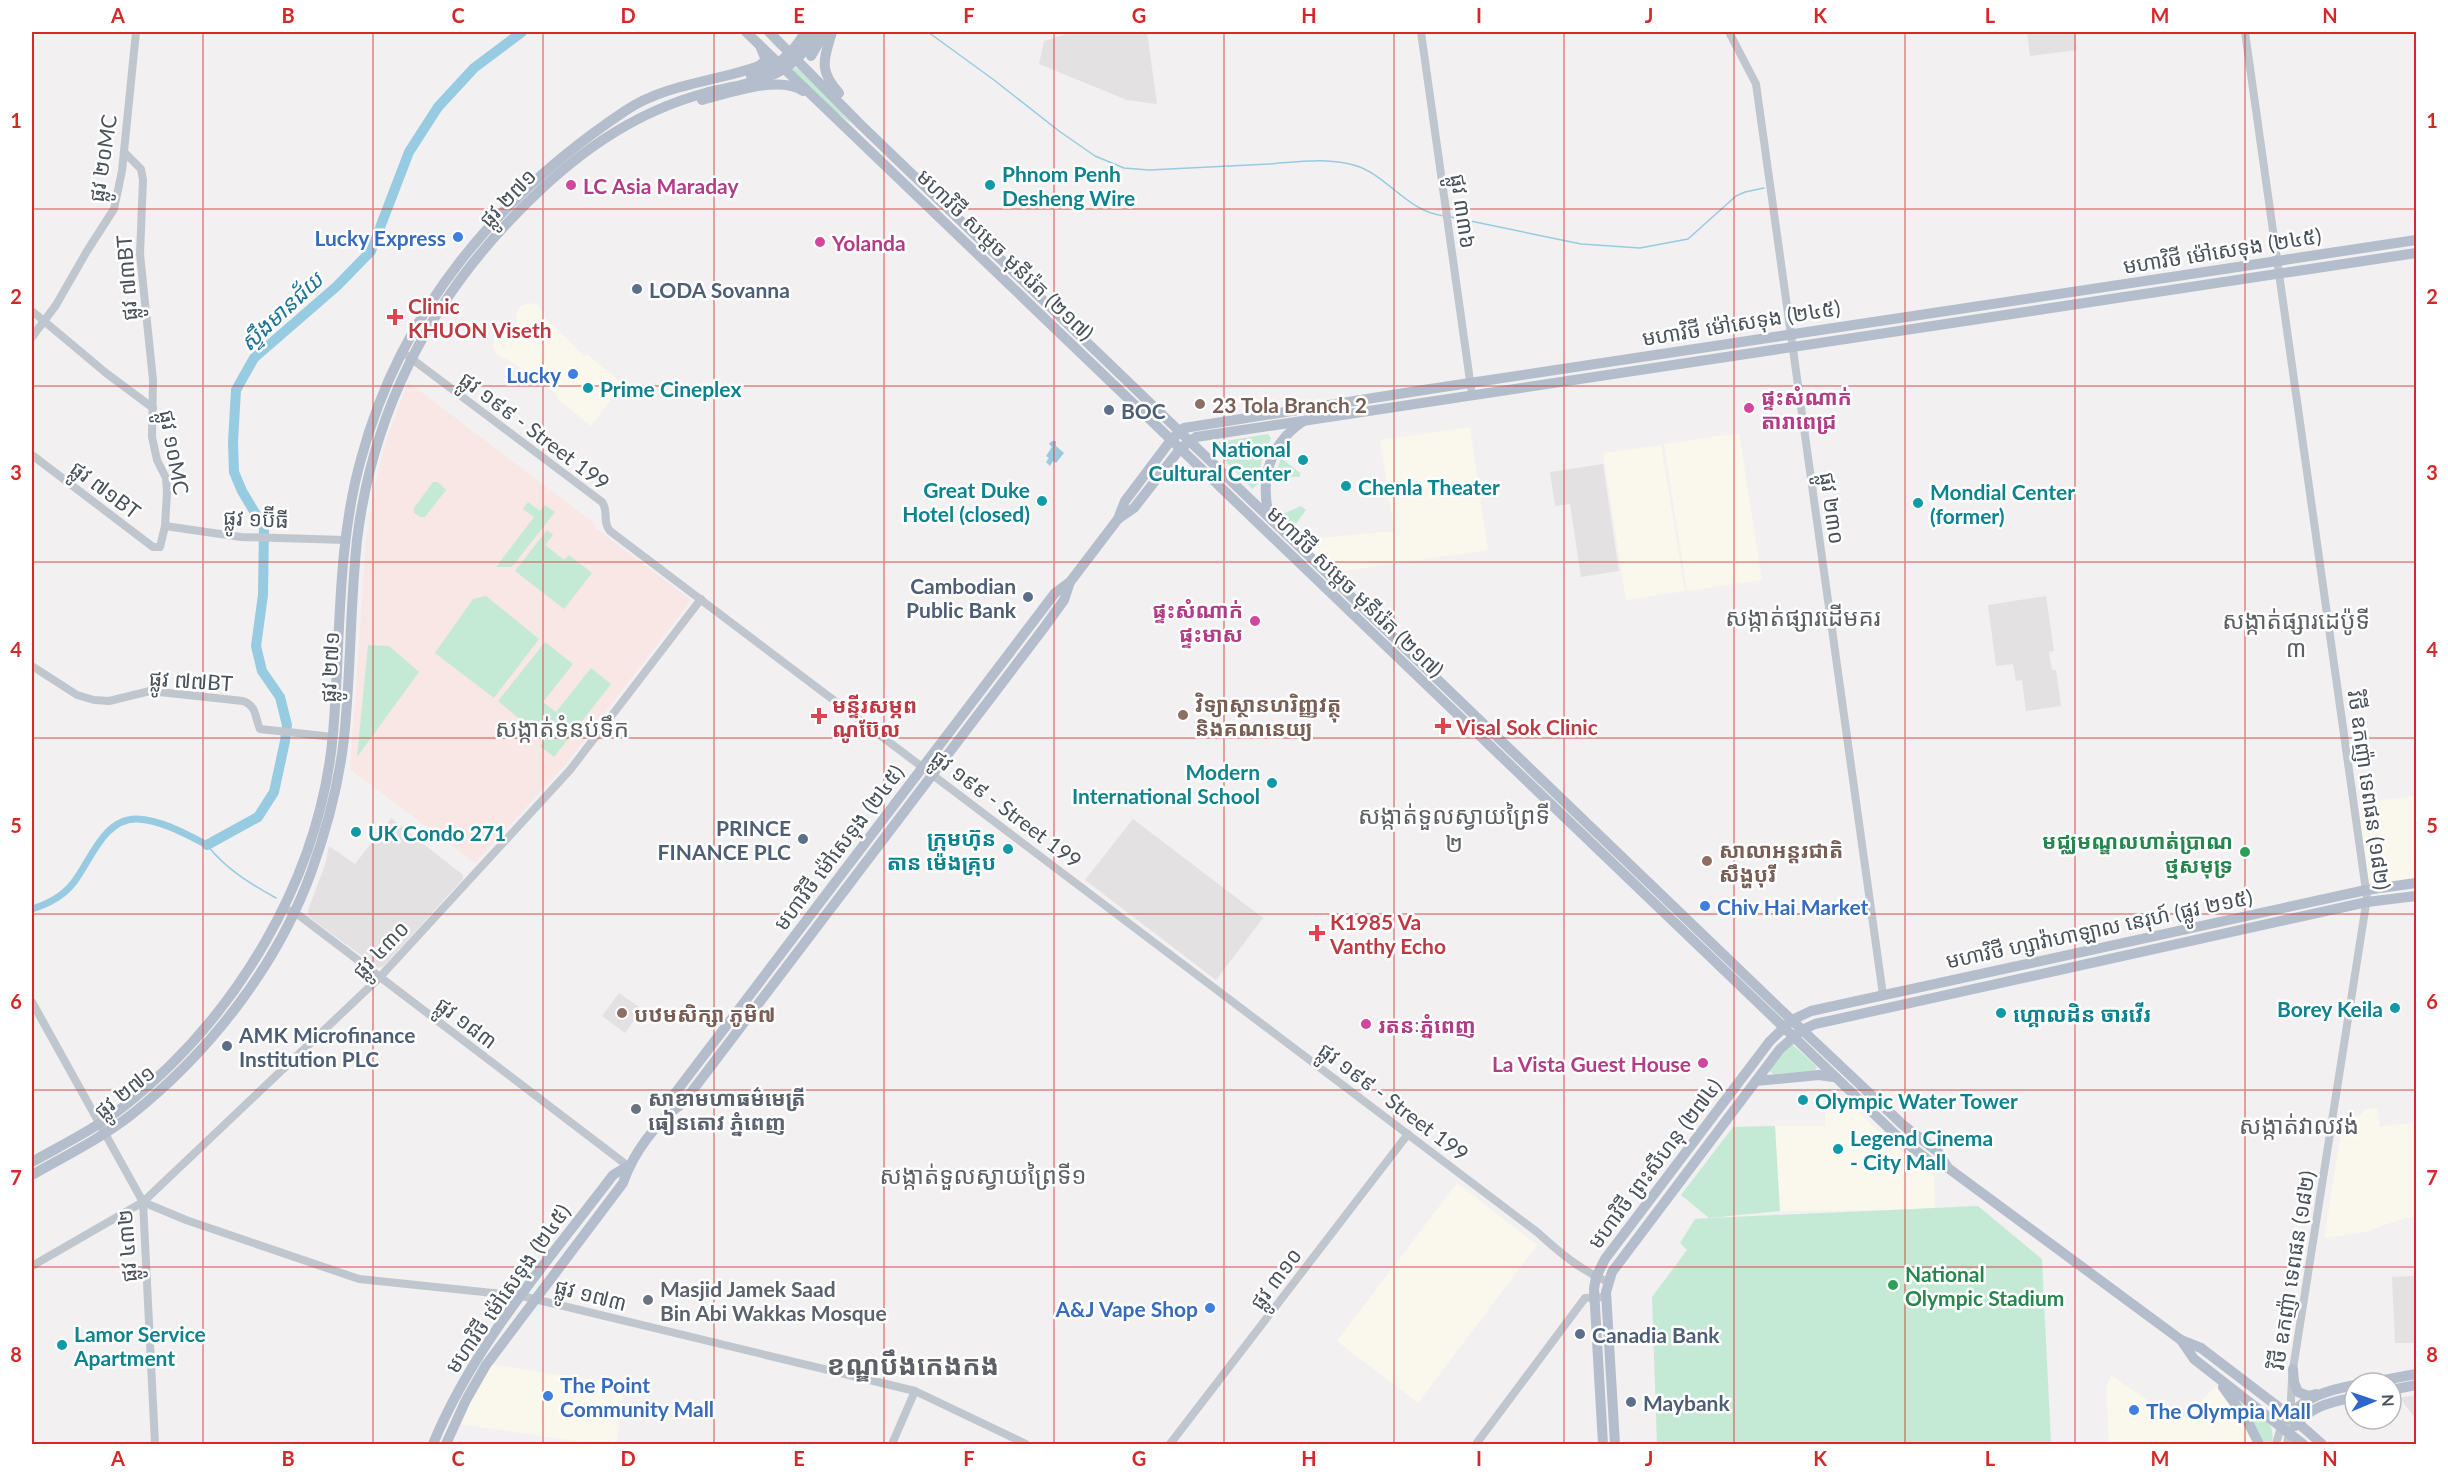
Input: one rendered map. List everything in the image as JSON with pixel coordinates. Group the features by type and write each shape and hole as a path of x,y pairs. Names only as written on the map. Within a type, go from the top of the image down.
{"main road":[{"name":"មហាវិថី សម្តេច មុនីរ៉េត (២១៧)","path":"746,32 1834,1077 1896,1135 1932,1163 1948,1168"},
{"path":"756,32 778,53"},
{"path":"709,89 771,68 792,51 805,32"},
{"path":"615,126 676,94 757,81 782,71 802,53 816,32"},
{"path":"811,56 825,32"},
{"path":"832,32 825,56 826,77 851,105 861,125"},
{"name":"មហាវិថី សម្តេច មុនីរ៉េត (២១៧)","path":"772,34 861,125 1802,1030 1903,1125 1938,1152 1948,1168"},
{"path":"615,126 625,110 668,91 759,66 766,60 760,45"},
{"path":"615,126 689,103 772,84 792,85 814,97"},
{"name":"ផ្លូវ ២៧១","path":"288,910 316,820 333,737 346,540 356,479 366,441 405,355 481,253 511,218 553,178 615,126"},
{"name":"មហាវិថី ម៉ៅសេទុង (២៤៥)","path":"446,1444 466,1400 486,1365 623,1183 628,1166 668,1113 683,1103 1064,600 1070,582 1118,519 1125,501 1171,440 1180,432 1193,425 2416,240"},
{"name":"មហាវិថី ម៉ៅសេទុង (២៤៥)","path":"1118,519 1134,508 1180,449 1196,437 2416,253"},
{"name":"ផ្លូវ ២៧១","path":"32,1175 155,1095 211,1037 248,990 314,862 333,800 344,738 357,542 366,483 405,355"},
{"path":"1269,516 1265,498 1268,465 1282,439 1305,420"},
{"name":"មហាវិថី ម៉ៅសេទុង (២៤៥)","path":"668,1113 673,1096 1055,592 1070,582"},
{"name":"មហាវិថី ហ្សាវ៉ាហាឡាល នេរុហ៍ (ផ្លូវ ២១៥)","path":"1792,1020 1811,1011 1883,995 2366,890 2416,883"},
{"name":"មហាវិថី ហ្សាវ៉ាហាឡាល នេរុហ៍ (ផ្លូវ ២១៥)","path":"1792,1037 1815,1024 2367,902 2416,896"},
{"name":"មហាវិថី ព្រះសីហនុ (២៧៤)","path":"1603,1444 1594,1297 1596,1277 1605,1259 1770,1041 1792,1020"},
{"name":"មហាវិថី ព្រះសីហនុ (២៧៤)","path":"1615,1444 1606,1297 1612,1272 1780,1049 1792,1037"},
{"path":"1756,1081 1819,1075 1834,1077"},
{"name":"ផ្លូវ ២៧១","path":"32,1162 101,1129"},
{"name":"មហាវិថី ម៉ៅសេទុង (២៤៥)","path":"433,1444 476,1359 613,1175 628,1166"},
{"path":"1948,1168 2181,1340 2201,1348 2294,1418 2322,1444"},
{"path":"564,1240 574,1247"},
{"path":"2181,1340 2194,1359 2286,1435 2303,1444"},
{"path":"2293,1369 2298,1392 2308,1396 2343,1388"},
{"path":"2214,1375 2242,1414 2259,1444"},
{"path":"2286,1435 2305,1402 2322,1393"},
{"path":"2294,1418 2318,1407 2343,1400"}],"street":[{"name":"ផ្លូវ ២០MC","path":"32,337 56,305 114,210 124,152 136,32"},
{"name":"ផ្លូវ ៣៣៦","path":"1421,32 1472,396"},
{"name":"ផ្លូវ ២៣០","path":"1729,32 1756,84 1883,995"},
{"name":"វិថី ឧកញ៉ា ទេពផន (១៨២)","path":"2244,32 2367,902 2293,1369 2294,1418"},
{"name":"ផ្លូវ ៧៣BT","path":"124,152 141,169 143,180 140,254 153,380 153,408"},
{"name":"ផ្លូវ ១០MC","path":"32,311 121,385 153,408 152,436 157,460 166,478 165,526 160,547"},
{"name":"ផ្លូវ ១៩៩ - Street 199","path":"405,355 602,502 606,510 607,527 610,531 1408,1134 1537,1232 1558,1251 1596,1277 1608,1282"},
{"name":"ផ្លូវ ៧១BT","path":"32,455 153,547 160,547"},
{"name":"ផ្លូវ ១ប៊ីធី","path":"165,526 243,537 346,540"},
{"name":"ផ្លូវ ៤៣០","path":"32,1266 143,1202 380,977 570,770 701,599"},
{"name":"ផ្លូវ ៧៧BT","path":"32,666 77,695 94,700 109,701 150,691 243,702 250,704 254,709 260,729 333,737"},
{"name":"ផ្លូវ ១៨៣","path":"288,910 380,977 628,1166"},
{"name":"ផ្លូវ ៤៣២","path":"32,1002 143,1202 155,1444"},
{"name":"ផ្លូវ ៣១០","path":"1170,1444 1408,1134"},
{"name":"ផ្លូវ ១៧៣","path":"143,1202 186,1220 359,1279 522,1296 915,1391 1026,1444"},
{"path":"1476,1444 1585,1298 1606,1297"},
{"path":"892,1444 915,1391"},
{"path":"2276,1444 2286,1435"}],"shaded area":[{"path":"1073,32 1147,32 1157,104 1127,100 1039,64 1044,41"},
{"path":"2027,32 2075,32 2077,50 2030,56"},
{"path":"530,303 538,305 545,312 545,317 584,356 588,355 623,384 591,426 558,399 556,394 509,360 498,356 493,347 494,337 503,329 513,329 517,324 516,314 521,306"},
{"path":"408,382 691,600 564,766 475,863 350,769 366,544 374,489 386,441"},
{"path":"1470,427 1488,550 1332,573 1298,540 1394,531 1380,440"},
{"path":"1739,433 1762,580 1687,591 1664,444"},
{"path":"1661,445 1685,591 1626,600 1603,453"},
{"path":"1603,464 1619,571 1581,577 1570,504 1555,506 1550,472"},
{"path":"2046,596 2054,651 2049,652 2052,670 2056,670 2061,706 2026,711 2022,680 2016,681 2013,664 1996,666 1988,605"},
{"path":"2416,795 2416,879 2362,887 2350,805"},
{"path":"391,818 463,875 463,879 383,967 378,968 309,917 308,910 325,865 329,846 355,864"},
{"path":"1133,819 1263,918 1216,980 1085,880"},
{"name":"បឋមសិក្សា ភូមិ៧","path":"619,993 642,1009 625,1033 602,1016"},
{"path":"1852,1106 1889,1141 1934,1176 1935,1210 1780,1211 1775,1126 1825,1126 1825,1108"},
{"path":"2377,1108 2380,1127 2416,1122 2416,1217 2405,1218 2365,1232 2324,1238 2344,1115 2359,1116 2365,1109"},
{"path":"1457,1183 1537,1245 1418,1403 1337,1341"},
{"path":"2416,1276 2416,1349 2414,1350 2414,1343 2395,1343 2392,1277"},
{"name":"The Point Community Mall","path":"492,1364 624,1385 616,1444 596,1444 459,1424"},
{"name":"The Olympia Mall","path":"2111,1375 2179,1422 2216,1386 2235,1409 2254,1444 2109,1444 2106,1388"},
{"path":"2416,1395 2416,1419 2403,1402 2403,1397"}],"green space":[{"path":"789,68 797,68 834,102 852,124 829,107"},
{"path":"1268,434 1271,438 1262,458 1258,484 1252,489 1216,448 1219,442"},
{"path":"1281,458 1300,473 1300,477 1275,476"},
{"path":"433,482 438,482 446,490 425,517 421,517 414,513 414,508"},
{"path":"528,502 540,511 545,505 555,512 512,567 496,567 534,517 523,509"},
{"path":"1301,506 1306,510 1292,529 1281,515"},
{"path":"547,530 553,535 545,545 564,560 569,555 592,573 564,609 515,571"},
{"path":"486,596 539,639 494,698 435,653 473,599"},
{"path":"545,642 573,664 543,702 556,712 591,668 611,684 554,757 540,746 547,738 541,733 539,735 498,701"},
{"path":"368,645 389,646 419,672 357,757"},
{"path":"1791,1043 1815,1065 1817,1068 1814,1071 1774,1074 1770,1072 1771,1067"},
{"path":"1775,1126 1780,1211 1709,1218 1681,1195 1733,1127"},
{"path":"1978,1206 2042,1259 2051,1444 1657,1444 1652,1297 1687,1250 1680,1243 1695,1219"},
{"path":"2256,1415 2270,1426 2272,1444 2263,1443 2254,1423"}],"water":[{"path":"1056,441 1056,446 1064,453 1056,463 1053,461 1050,466 1046,462 1049,458 1046,456 1052,447 1049,444"}],"waterway":[{"name":"ស្ទឹងមានជ័យ","path":"207,845 258,817 274,792 287,725 280,697 262,671 256,646 263,595 264,528 242,491 234,472 236,390 254,358 337,286 371,251 409,152 438,107 474,68 522,32"},
{"path":"928,32 1095,156 1124,168 1149,170 1313,161 1346,163 1368,171 1420,208 1444,216"},
{"path":"1451,217 1581,244 1640,248 1688,239 1736,196 1764,188"},
{"path":"32,909 65,892 107,833 116,825 126,821 137,819 155,822 207,845"},
{"path":"207,845 238,875 276,898"}],"place":[{"name":"LC Asia Maraday","path":"571,185"},
{"name":"Phnom Penh Desheng Wire","path":"990,185"},
{"name":"Lucky Express","path":"458,237"},
{"name":"Yolanda","path":"820,242"},
{"name":"LODA Sovanna","path":"637,289"},
{"name":"Clinic KHUON Viseth","path":"395,317"},
{"name":"Lucky","path":"573,374"},
{"name":"Prime Cineplex","path":"588,388"},
{"name":"23 Tola Branch 2","path":"1200,404"},
{"name":"ផ្ទះសំណាក់ តារាពេជ្រ","path":"1749,408"},
{"name":"BOC","path":"1109,410"},
{"name":"National Cultural Center","path":"1303,460"},
{"name":"Chenla Theater","path":"1346,486"},
{"name":"Great Duke Hotel (closed)","path":"1042,501"},
{"name":"Mondial Center (former)","path":"1918,503"},
{"name":"Cambodian Public Bank","path":"1028,597"},
{"name":"ផ្ទះសំណាក់ ផ្ទះមាស","path":"1255,621"},
{"name":"វិទ្យាស្ថានហរិញ្ញវត្ថុ និងគណនេយ្យ","path":"1183,715"},
{"name":"មន្ទីរសម្ភព ណូប៊ែល","path":"819,716"},
{"name":"Visal Sok Clinic","path":"1443,726"},
{"name":"Modern International School","path":"1272,783"},
{"name":"UK Condo 271","path":"356,832"},
{"name":"PRINCE FINANCE PLC","path":"803,839"},
{"name":"ក្រុមហ៊ុន តាន ម៉េងគ្រុប","path":"1008,849"},
{"name":"មជ្ឈមណ្ឌលហាត់ប្រាណ ថ្មសមុទ្រ","path":"2245,852"},
{"name":"សាលាអន្តរជាតិ សឹង្ហបុរី","path":"1707,861"},
{"name":"Chiv Hai Market","path":"1705,906"},
{"name":"K1985 Va Vanthy Echo","path":"1317,933"},
{"name":"Borey Keila","path":"2395,1008"},
{"name":"បឋមសិក្សា ភូមិ៧","path":"622,1013"},
{"name":"ហ្គោលដិន ចារវើរ","path":"2001,1013"},
{"name":"រតនៈភ្នំពេញ","path":"1366,1024"},
{"name":"AMK Microfinance Institution PLC","path":"227,1046"},
{"name":"La Vista Guest House","path":"1703,1063"},
{"name":"Olympic Water Tower","path":"1803,1100"},
{"name":"សាខាមហាធម៌មេត្រី ធៀនតោវ ភ្នំពេញ","path":"636,1109"},
{"name":"Legend Cinema - City Mall","path":"1838,1149"},
{"name":"National Olympic Stadium","path":"1893,1285"},
{"name":"Masjid Jamek Saad Bin Abi Wakkas Mosque","path":"648,1300"},
{"name":"A&J Vape Shop","path":"1210,1308"},
{"name":"Canadia Bank","path":"1580,1334"},
{"name":"Lamor Service Apartment","path":"62,1345"},
{"name":"The Point Community Mall","path":"548,1396"},
{"name":"Maybank","path":"1631,1402"},
{"name":"The Olympia Mall","path":"2134,1410"}],"district":[{"name":"សង្កាត់ផ្សារដើមគរ","path":"1803,616"},
{"name":"សង្កាត់ផ្សារដេប៉ូទី ៣","path":"2296,633"},
{"name":"សង្កាត់ទំនប់ទឹក","path":"562,727"},
{"name":"សង្កាត់ទួលស្វាយព្រៃទី ២","path":"1454,828"},
{"name":"សង្កាត់វាលវង់","path":"2299,1124"},
{"name":"សង្កាត់ទួលស្វាយព្រៃទី១","path":"983,1174"},
{"name":"ខណ្ឌបឹងកេងកង","path":"913,1364"}]}
